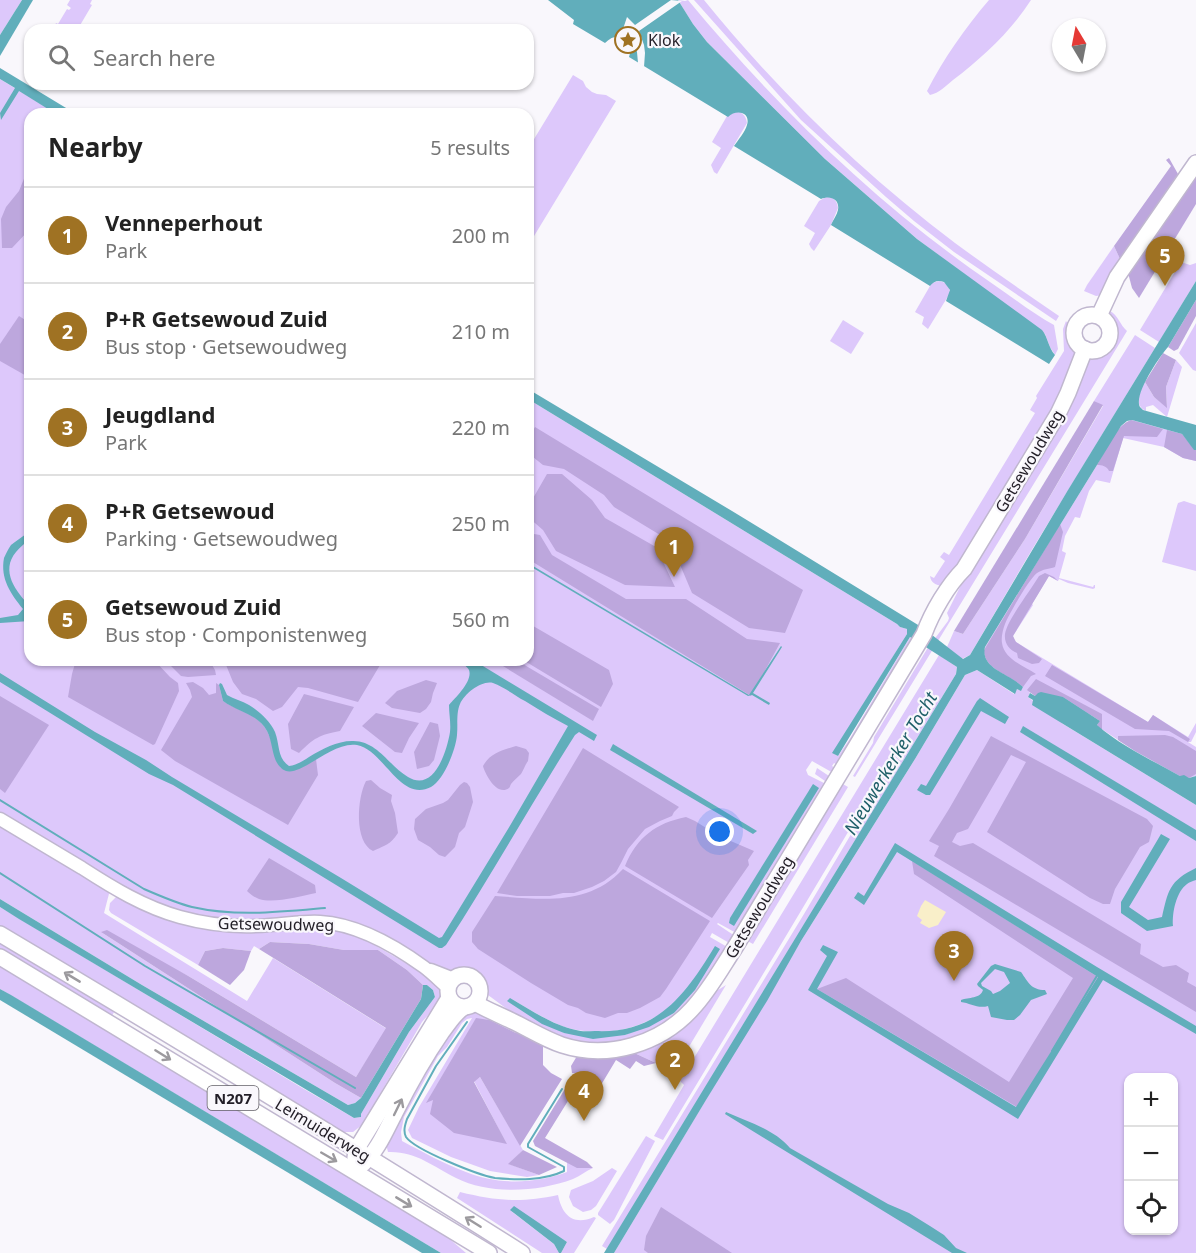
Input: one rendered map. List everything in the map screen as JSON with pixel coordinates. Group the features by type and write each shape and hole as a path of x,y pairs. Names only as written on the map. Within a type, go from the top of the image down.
{"main road":[{"path":"1099,316 1117,277 1196,164"},
{"path":"1099,316 1108,324 1109,340 1101,349 1085,350 1075,339 1077,324 1084,317 1099,316"},
{"name":"Getsewoudweg","path":"473,1002 561,1045 598,1050 630,1047 649,1040 668,1030 688,1014 708,990 734,949 924,634 927,624 951,584 964,568 1058,414 1085,350"},
{"name":"Leimuiderweg","path":"0,934 123,1007 522,1253"},
{"name":"Leimuiderweg","path":"0,957 489,1253"},
{"path":"354,1172 363,1154 450,988 461,975 472,977 479,986 473,1002 455,1014 429,1051 377,1146 363,1154"},
{"path":"450,988 455,1005 473,1002"}],"street":[{"name":"Getsewoudweg","path":"0,819 126,895 166,912 202,922 240,926 313,922 354,928 367,933 424,967 450,988"}],"shaded area":[{"path":"0,0 22,0 0,35"},
{"path":"70,0 92,0 90,4 92,5 81,24 58,24 67,9 71,8 67,5"},
{"path":"678,0 688,0 756,78 792,115 829,152 907,220 948,252 1054,325 1058,349 1055,355 1045,334 917,239 825,159 707,42"},
{"path":"694,0 704,0 791,98 854,159 955,243 1059,316 1056,321 954,252 886,197 801,120"},
{"path":"989,0 1031,0 1015,22 986,53 942,89 930,95 927,91 940,67 963,32"},
{"path":"573,75 583,81 592,92 606,95 616,101 534,236 534,139"},
{"path":"0,79 47,108 24,108 24,666 534,666 534,403 900,627 907,629 907,634 833,753 838,756 849,740 910,637 916,641 839,766 834,763 832,766 838,770 835,774 812,761 806,770 808,775 824,783 825,781 815,774 817,768 832,778 738,934 717,924 735,936 731,944 712,933 710,937 729,948 700,994 658,1032 599,1046 564,1041 523,1021 488,995 478,977 469,971 448,973 364,928 234,922 175,911 133,894 0,814","holes":["697,976 674,1013 625,1035 564,1033 510,998 543,1017 569,1028 589,1032 614,1031 638,1025 660,1014 685,993"]},
{"path":"734,112 743,115 747,123 717,174 711,165 721,148 712,142 727,116"},
{"path":"1169,158 1178,174 1120,259 1114,246 1171,166 1166,160"},
{"path":"1196,174 1196,204 1139,298 1132,288 1127,269"},
{"path":"24,179 24,235 12,248 2,248 1,219 6,207 19,191"},
{"path":"826,197 834,200 838,208 831,225 814,251 809,244 815,233 804,226 819,201"},
{"path":"1114,246 1120,259 1103,295 1096,296 1084,291 1087,285"},
{"path":"1181,262 1190,265 1196,263 1196,281 1159,342 1140,330"},
{"path":"939,281 947,285 950,293 928,329 922,324 924,317 915,312 932,283"},
{"path":"1196,300 1196,316 1178,349 1174,351 1168,347"},
{"path":"1110,311 1127,331 855,777 853,776 927,649 948,621 947,613 967,573 1087,363 1109,347 1112,342 1114,331"},
{"path":"19,316 24,319 24,375 0,361 0,344"},
{"path":"843,320 864,333 851,354 830,341"},
{"path":"1066,321 1070,327 1076,354 1066,386 965,558 942,586 936,584 930,576 934,578 945,561 940,557 944,552 949,555 1035,413 1030,410 1036,396 1064,351 1063,329"},
{"path":"1196,323 1196,371 1179,353"},
{"path":"1135,335 1155,348 970,655 962,659 947,647 954,631 963,634 1025,539 1103,406 1094,401"},
{"path":"1163,353 1176,360 1166,387 1167,408 1154,397 1145,382"},
{"path":"1176,360 1182,367 1167,417 1153,405 1146,407 1146,411 1139,402 1145,382 1154,397 1167,407 1166,387"},
{"path":"1094,401 1103,405 1025,539 963,634 954,631"},
{"path":"1131,420 1163,429 1157,437 1124,436 1113,471 1097,465 1120,427"},
{"path":"1132,420 1182,434 1196,450 1196,461 1183,458 1164,447 1123,438 1110,483 1096,480 1089,491 1080,518 1075,517 1065,536 1062,551 1066,553 1059,578 1093,587 1095,585 1095,588 1059,579 1058,581 1049,576 1013,636 1016,642 1148,722 1153,715 1188,737 1196,723 1196,732 1191,742 1188,742 1196,747 1196,776 1189,778 1180,776 1135,751 1097,726 1099,720 1091,715 1029,692 1028,697 1063,724 1196,805 1196,1253 614,1253 801,941 965,675 977,670 1014,694 1017,689 1021,690 1023,687 989,665 985,647 1121,426"},
{"path":"535,427 803,590 785,633 749,628 692,593 670,541 614,507 604,495 564,469 543,465 534,458"},
{"path":"1167,430 1182,434 1196,450 1196,461 1183,458 1164,447"},
{"path":"547,474 562,474 592,500 605,518 656,547 675,587 625,585 556,551 543,530 534,522 534,497"},
{"path":"1184,501 1196,505 1196,571 1162,562 1178,503"},
{"path":"1060,524 1063,532 1055,567 1037,573 1033,577 1007,619 1003,631 1002,643 1006,653 1015,662 1036,674 1031,676 1023,687 993,667 985,657 984,650"},
{"path":"534,534 540,535 552,555 626,599 686,599 747,639 780,643 751,696 534,563"},
{"path":"1045,573 1058,581 1049,576 1013,636 1016,642 1042,659 1039,663 1032,664 1018,658 1017,653 1008,646 1005,634 1010,621 1039,576"},
{"path":"534,626 609,670 613,684 601,707 533,666"},
{"path":"939,655 957,667 956,674 607,1249 602,1246 870,802 863,807 663,1140 654,1136 684,1085 680,1081"},
{"path":"1052,665 1148,722 1153,715 1190,739 1188,742 1169,731 1135,729 1045,676"},
{"path":"74,666 160,666 178,683 179,691 155,744 153,745 68,697"},
{"path":"171,666 213,666 216,675 188,677 181,676"},
{"path":"226,666 379,666 358,702 298,687 282,707 273,711 256,699 242,694 233,682"},
{"path":"503,666 526,666 599,709 593,721"},
{"path":"1036,679 1102,714 1102,730 1097,725 1100,721 1063,697 1035,696 1027,690"},
{"path":"426,680 437,683 431,702 420,713 392,708 385,703 397,691"},
{"path":"193,682 209,695 216,693 216,683 219,685 223,701 247,713 263,725 281,768 302,767 316,759 318,775 288,825 175,761 161,750 192,697 186,683"},
{"path":"304,694 354,707 340,731 317,738 299,753 291,749 288,724"},
{"path":"0,696 49,725 5,793 0,789"},
{"path":"376,713 419,723 402,753 395,752 362,726"},
{"path":"430,722 438,724 440,736 434,760 429,766 417,769 414,752"},
{"path":"1165,735 1173,737 1196,751 1196,774 1189,778 1180,776 1118,740 1118,736"},
{"path":"991,736 1147,819 1153,826 1149,842 1140,847 1115,889 1110,904 1103,904 1090,898 987,832 1026,762 1011,755 968,829 957,833 952,842 960,846 973,843 1141,944 1140,954 1163,967 1176,965 1189,973 1187,982 1196,987 1196,1012 934,856 939,846 929,841"},
{"path":"516,746 526,749 529,753 528,761 509,788 500,789 489,779 483,766 493,755"},
{"path":"583,748 679,807 672,816 645,829 628,849 616,872 592,887 574,893 550,896 517,896 497,893"},
{"path":"371,780 392,795 391,801 398,833 385,846 373,851 363,839 359,819 363,789 366,781"},
{"path":"464,782 470,787 473,802 465,827 459,833 455,847 445,857 418,840 414,829 415,819 426,809 448,800"},
{"path":"841,783 848,787 753,944 744,939"},
{"path":"686,817 719,836 754,851 748,860 749,865 712,918 625,866 635,847 649,833 666,823"},
{"path":"0,824 110,890 104,913 247,1001 273,958 387,1029 356,1077 190,977 101,932 361,1098 348,1105 0,899"},
{"path":"269,858 315,885 316,893 272,901 259,899 251,894 247,891"},
{"path":"912,861 1098,977 1017,1107 817,989 846,978 1009,1082 1073,978 914,874"},
{"path":"623,869 710,921 660,997 640,1008 605,1018 586,1013 531,983 478,949 472,942 472,932 495,896 546,899 579,895 595,890"},
{"path":"117,896 165,916 332,928 370,940 371,943 430,977 442,989 442,994 438,1004 422,1022 362,1125 353,1132 341,1132 0,932 0,907 354,1118 361,1117 409,1032 435,997 433,990 423,985 407,970 378,950 344,950 309,944 270,942 259,949 254,946 251,951 223,948 205,951 198,965 111,913 110,903"},
{"path":"107,930 356,1077 386,1028 259,949 270,942 309,944 344,950 378,950 407,970 423,985 421,999 361,1098 101,932"},
{"path":"0,939 114,1012 111,1018 0,953"},
{"path":"223,948 251,951 244,970 230,985 198,965 205,951"},
{"path":"0,964 431,1223 466,1253 441,1253 0,989"},
{"path":"726,985 684,1055 656,1063 630,1051 707,997"},
{"path":"473,1010 521,1032 516,1033 490,1020 476,1019 427,1102 433,1099 506,1143 474,1081 480,1077 523,1150 509,1164 539,1175 527,1177 490,1171 451,1157 412,1138 408,1130 419,1107 472,1018 462,1023 447,1047 438,1056 404,1117 402,1141 450,1165 478,1176 503,1181 529,1181 555,1176 567,1172 567,1162 577,1167 593,1168 573,1179 545,1187 499,1189 469,1183 407,1154 388,1152 387,1138 437,1053 434,1051 465,1012"},
{"path":"476,1018 490,1020 516,1033 521,1032 543,1045 543,1065 562,1079 520,1146 480,1077 474,1082 507,1144 454,1133 430,1114 433,1100 426,1103"},
{"path":"630,1051 656,1063 644,1066 636,1061 630,1069 616,1060 601,1085 583,1075 572,1073 571,1066 577,1056"},
{"path":"568,1084 576,1088 545,1138 587,1162 593,1168 577,1168 535,1146 533,1141"},
{"path":"646,1136 655,1141 610,1224 598,1213"},
{"path":"523,1150 557,1167 539,1175 508,1164"},
{"path":"612,1168 617,1171 596,1206 583,1212 573,1206 569,1197 571,1190 593,1181"},
{"path":"460,1192 509,1200 558,1195 562,1208 570,1217 580,1220 596,1218 574,1253 561,1253 567,1242 511,1211 554,1244 559,1253 542,1253 457,1198"},
{"path":"661,1207 732,1253 648,1253 644,1250 646,1236"}],"sand":[{"path":"925,900 946,912 938,925 929,928 920,923 922,920 917,916"}],"water":[{"path":"22,0 33,0 0,56 0,35"},
{"path":"548,0 678,0 707,42 825,159 917,239 1042,330 1055,355 1049,364 946,301 950,290 944,282 936,281 930,286 831,225 838,210 834,199 828,197 821,199 734,146 747,125 745,115 735,113 728,117 629,57 630,45 624,38 615,37 605,43 573,24 574,20"},
{"path":"0,68 24,83 24,90 36,90 66,108 46,108 19,91 1,120 0,113 15,88 0,79"},
{"path":"1196,281 1196,300 1148,376 1139,401 1143,410 1196,425 1196,450 1182,434 1132,420 1121,426 985,647 987,661 991,666 1023,687 1021,691 1017,689 1015,694 977,670 965,675 801,941 614,1253 604,1253 956,674 957,667 910,637 838,756 832,753 907,634 907,629 900,627 534,403 534,393 923,628 963,659 970,655"},
{"path":"24,535 24,544 11,559 9,566 15,588 24,599 24,621 0,623 0,618 18,615 23,609 14,598 5,579 4,558 11,545"},
{"path":"534,567 749,695 781,646 753,693 770,703 769,705 752,695 748,696"},
{"path":"465,666 483,666 597,735 594,741 579,732 575,735 463,919 442,948 173,785 149,774 0,682 0,673 439,938 442,937 511,824 568,726 493,683 479,685 460,704 456,741 445,771 431,787 420,790 410,788 401,782 376,756 357,745 338,748 300,768 286,771 278,764 263,725 223,701 219,685 222,684 227,695 249,705 267,720 275,732 282,759 289,766 300,763 335,744 352,741 361,742 376,749 401,772 417,780 432,775 438,768 446,749 450,729 449,705 469,679 468,669"},
{"path":"1041,692 1063,697 1100,721 1097,725 1116,740 1180,776 1184,775 1189,778 1196,776 1196,805 1032,705 1033,700 1028,697 1030,693 1035,696"},
{"path":"980,698 1009,717 1005,724 981,711 930,795 917,790 921,784 926,786"},
{"path":"1023,726 1196,830 1196,841 1020,732"},
{"path":"613,744 757,831 753,834 610,750"},
{"path":"813,784 819,788 734,926 729,923 730,918"},
{"path":"1161,834 1170,839 1129,907 1148,920 1162,917 1168,893 1175,882 1196,868 1196,880 1188,883 1177,897 1173,926 1147,931 1121,913 1121,902"},
{"path":"895,843 1196,1026 1196,1034 1103,980 1018,1119 808,990 827,956 820,950 823,945 838,952 817,989 1016,1107 1098,977 897,852 864,905 854,898 858,892 864,896"},
{"path":"0,899 348,1105 361,1098 421,999 423,985 433,990 435,997 409,1032 361,1117 354,1118 19,919 0,907"},
{"path":"715,946 720,949 695,990 674,1013 649,1027 625,1035 593,1039 564,1033 542,1024 507,1001 510,998 550,1021 578,1031 617,1030 636,1026 653,1018 680,995"},
{"path":"995,964 1021,972 1030,985 1036,989 1045,990 1047,994 1031,1000 1014,1020 991,1017 988,1006 961,1002 961,1000 982,993 983,990 977,984","holes":["995,969 1004,972 1010,983 1000,991 993,994 982,986 981,983"]},
{"path":"0,989 441,1253 422,1253 0,1000"},
{"path":"726,1112 769,1131 790,1148 888,1204 909,1213 944,1235 956,1248 967,1253 952,1253 725,1114"},
{"path":"514,1206 567,1242 561,1253 554,1244 510,1210"}],"pier":[{"path":"671,0 682,1 639,31 644,45 644,67 638,63 634,43 623,29 627,17 635,25"}],"waterway":[{"path":"0,800 144,889 192,907 242,913 325,908"},
{"path":"0,873 145,966 355,1088"},
{"path":"1052,1051 1098,974"},
{"path":"467,1022 436,1066 407,1119 406,1137 412,1142 448,1161 495,1178 530,1179 556,1174 564,1171 564,1167 528,1147 528,1144 562,1089"}],"place":[{"name":"Klok","path":"628,40"},
{"name":"Getsewoud Zuid","path":"1165,286"},
{"name":"Venneperhout","path":"674,577"},
{"name":"Jeugdland","path":"954,981"},
{"name":"P+R Getsewoud Zuid","path":"675,1090"},
{"name":"P+R Getsewoud","path":"584,1121"}],"water label":[{"name":"Nieuwerkerker Tocht","path":"890,763"}]}
